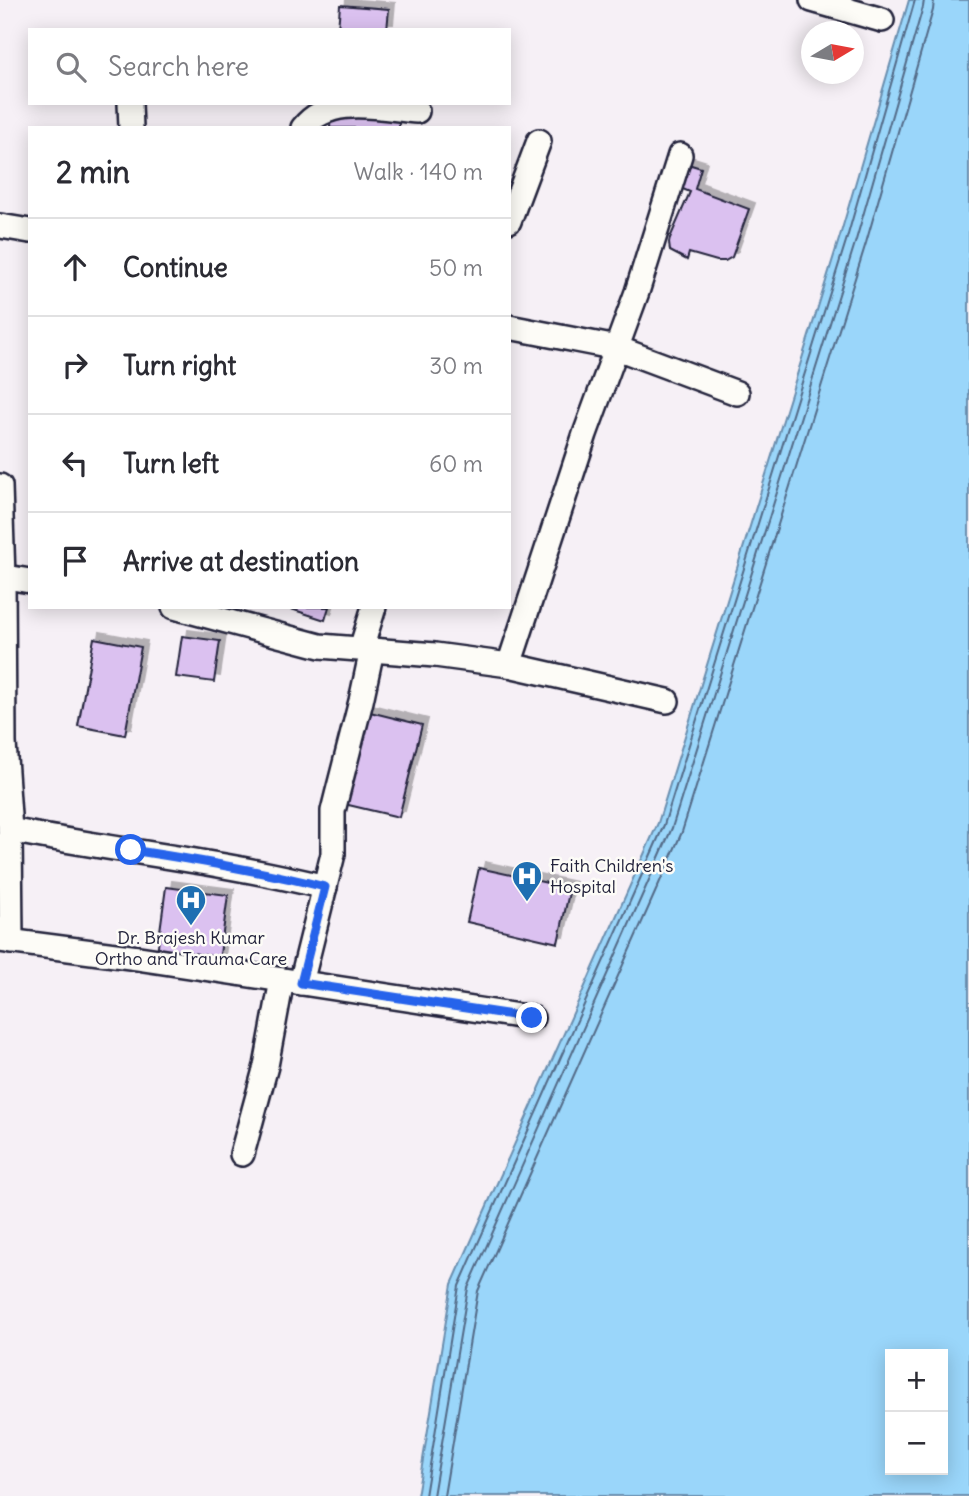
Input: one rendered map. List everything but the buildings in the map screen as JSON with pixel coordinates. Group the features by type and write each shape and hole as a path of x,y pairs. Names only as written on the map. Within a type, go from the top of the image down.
{"street":[{"path":"813,0 882,20"},
{"path":"130,105 131,126"},
{"path":"305,126 315,116 341,106 417,111"},
{"path":"511,216 539,141"},
{"path":"509,666 585,434 637,292 680,155"},
{"path":"0,239 0,224 28,231"},
{"path":"511,327 617,348 737,393"},
{"path":"0,486 4,743 10,830 5,941 532,1018"},
{"path":"2,577 28,581"},
{"path":"181,609 320,646 435,655 509,666 667,701"},
{"path":"242,1154 265,1066 325,887 333,854 333,811 361,701 374,609"},
{"path":"10,830 275,874 325,887"}],"water":[{"path":"909,0 969,0 969,1496 417,1496 452,1284 658,823 840,236"}],"place":[{"name":"Faith Children's Hospital","path":"527,903"},
{"name":"Dr. Brajesh Kumar Ortho and Trauma Care","path":"191,927"}],"route":[{"path":"131,850 275,874 325,887 301,983 532,1018"}]}
